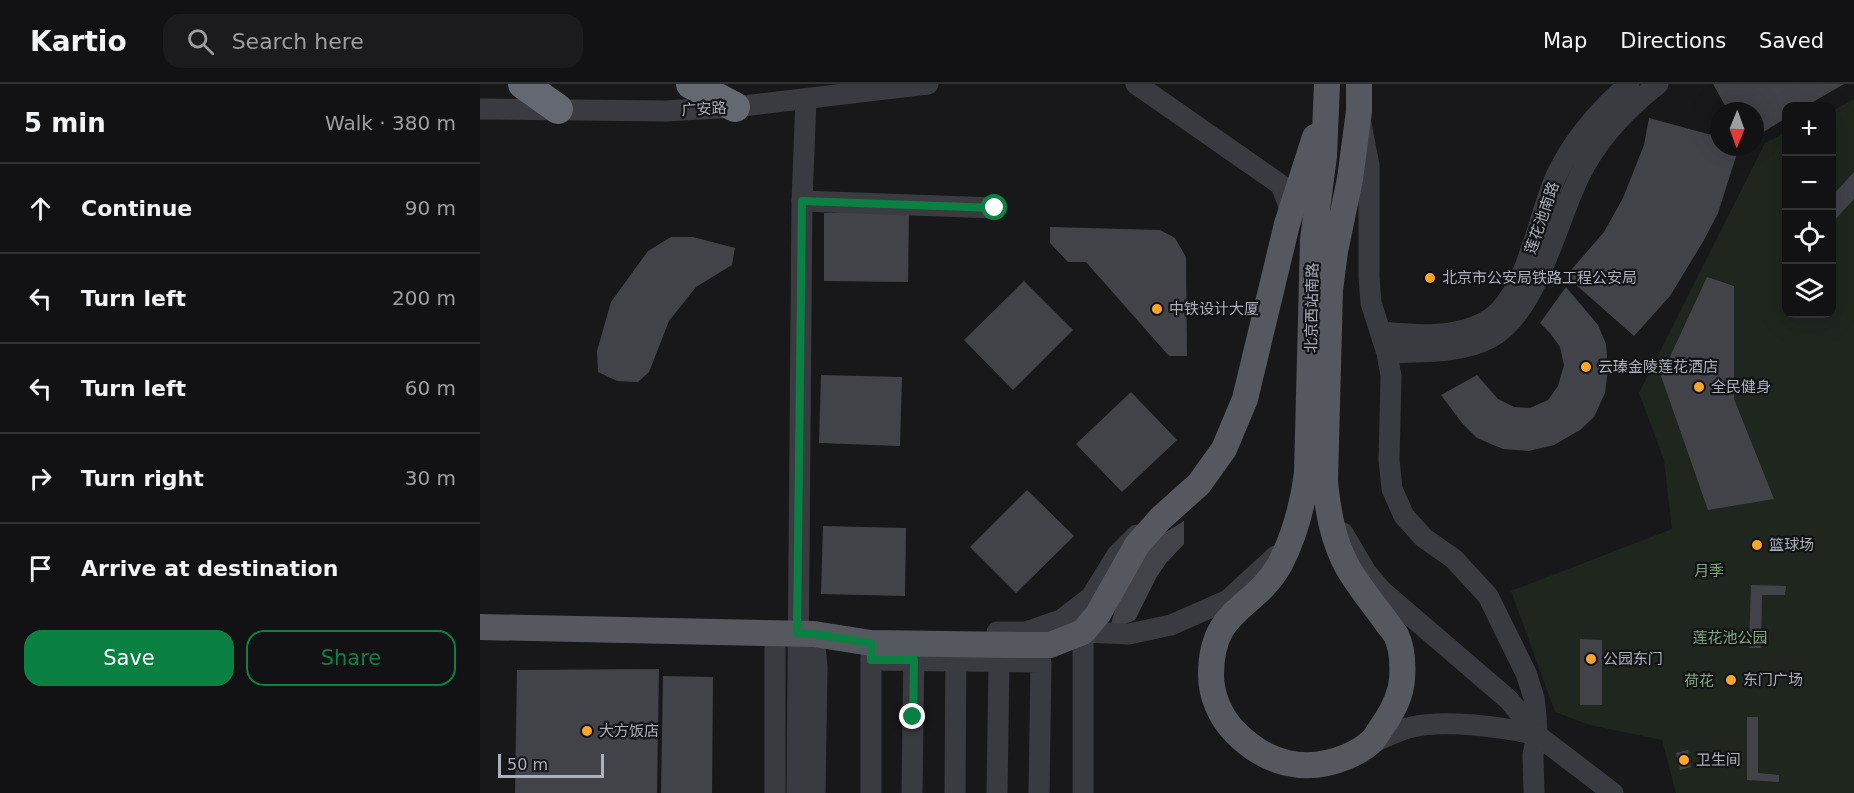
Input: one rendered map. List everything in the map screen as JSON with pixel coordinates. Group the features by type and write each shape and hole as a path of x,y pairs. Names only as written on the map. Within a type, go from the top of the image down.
{"highway":[{"path":"524,84 558,109"},
{"path":"691,84 735,107"}],"main road":[{"name":"北京西站南路","path":"1327,90 1324,156 1314,240 1307,473 1303,504 1279,565 1260,590 1220,629 1213,650 1211,677 1215,699 1227,723 1249,747 1274,760 1302,766 1332,763 1356,752 1372,741 1397,704 1402,682 1402,657 1396,635 1349,570 1336,543 1328,510 1325,481 1330,290 1335,251 1350,179 1359,111 1359,84"},
{"path":"480,627 792,633 845,638 871,651 914,652 956,652 1050,645 1083,632 1098,615 1137,545 1160,519 1199,484 1224,449 1245,399 1287,224 1327,90"}],"street":[{"name":"广安路","path":"480,109 666,111 735,107 928,84"},
{"path":"1136,84 1281,185 1289,206 1287,224"},
{"name":"莲花池南路","path":"1381,332 1419,335 1459,331 1487,321 1498,311 1516,286 1557,174 1572,148 1607,103 1629,84"},
{"name":"莲花池南路","path":"1387,353 1468,347 1483,342 1505,328 1520,313 1531,293 1568,200 1593,152 1619,118 1658,84"},
{"path":"785,793 792,633 806,99"},
{"path":"1359,111 1369,165 1371,303 1387,353 1391,376 1389,460 1392,489 1404,516 1424,538 1454,559 1488,597 1526,673 1534,698 1537,735 1533,755 1534,793"},
{"path":"802,201 995,208"},
{"path":"1328,510 1366,572 1382,591 1509,700 1537,735 1613,793"},
{"path":"845,638 867,632 1026,632 1060,620 1091,597 1117,555 1145,526 1160,519"},
{"path":"1083,793 1083,632 1129,634 1150,630 1171,625 1228,600 1271,562 1294,531"},
{"path":"775,793 792,633"},
{"path":"792,633 797,793"},
{"path":"792,633 817,667 815,793"},
{"path":"871,651 871,793"},
{"path":"912,793 914,652"},
{"path":"954,793 956,652 999,661 1041,662 1039,793"},
{"path":"997,793 999,661"},
{"path":"1364,747 1414,726 1452,724 1513,729 1537,735"}],"green space":[{"name":"莲花池公园","path":"1854,99 1854,793 1676,793 1662,740 1590,725 1555,712 1511,591 1672,529 1664,460 1639,393 1758,156 1764,156 1765,143 1782,135 1782,318 1836,318 1836,109"}],"building":[{"path":"1713,84 1844,84 1813,102 1782,102 1782,120 1764,131 1764,102 1723,102"},
{"path":"1649,118 1710,135 1710,156 1736,156 1718,213 1704,240 1670,296 1634,336 1566,276 1604,232 1623,198 1644,145"},
{"path":"1854,172 1854,199 1836,219 1836,210 1836,192"},
{"path":"824,213 909,213 908,282 824,281"},
{"name":"中铁设计大厦","path":"1050,227 1160,230 1175,238 1186,257 1187,356 1169,356 1086,262 1068,262 1050,243"},
{"path":"671,237 693,237 735,248 732,265 696,287 669,321 649,372 638,382 617,381 598,372 597,351 611,302 648,251"},
{"name":"全民健身","path":"1707,277 1734,286 1734,399 1774,499 1708,510 1661,376"},
{"path":"1024,281 1073,330 1013,390 964,340"},
{"name":"云瑧金陵莲花酒店","path":"1566,287 1598,325 1606,344 1608,370 1605,393 1594,417 1580,430 1554,445 1529,451 1503,449 1477,438 1462,423 1441,395 1477,375 1498,399 1514,407 1530,408 1548,400 1558,386 1564,365 1560,347 1540,323"},
{"path":"821,375 902,377 900,446 819,443"},
{"path":"1131,392 1177,440 1122,492 1076,444"},
{"path":"1027,490 1074,536 1016,593 970,547"},
{"path":"1184,521 1184,544 1166,563 1156,578 1135,620 1118,627 1111,625 1134,568 1156,538"},
{"path":"823,526 906,528 905,596 821,594"},
{"path":"1751,585 1786,586 1785,595 1762,595 1761,648 1749,648"},
{"name":"公园东门","path":"1580,639 1602,640 1602,705 1580,705"},
{"name":"大方饭店","path":"659,669 657,793 515,793 517,670"},
{"path":"663,676 713,677 712,793 661,793"},
{"path":"1747,717 1758,717 1758,773 1779,775 1779,782 1747,780"},
{"name":"卫生间","path":"1688,750 1691,767 1680,770 1676,753"}],"place":[{"name":"北京市公安局铁路工程公安局","path":"1430,278"},
{"name":"中铁设计大厦","path":"1157,309"},
{"name":"云瑧金陵莲花酒店","path":"1586,367"},
{"name":"全民健身","path":"1699,387"},
{"name":"篮球场","path":"1757,545"},
{"name":"公园东门","path":"1591,659"},
{"name":"东门广场","path":"1731,680"},
{"name":"大方饭店","path":"587,731"},
{"name":"卫生间","path":"1684,760"}],"route":[{"path":"913,717 914,660 871,660 871,643 797,633 802,201 995,208"}],"park label":[{"name":"月季","path":"1709,571"},
{"name":"荷花","path":"1699,681"}]}
